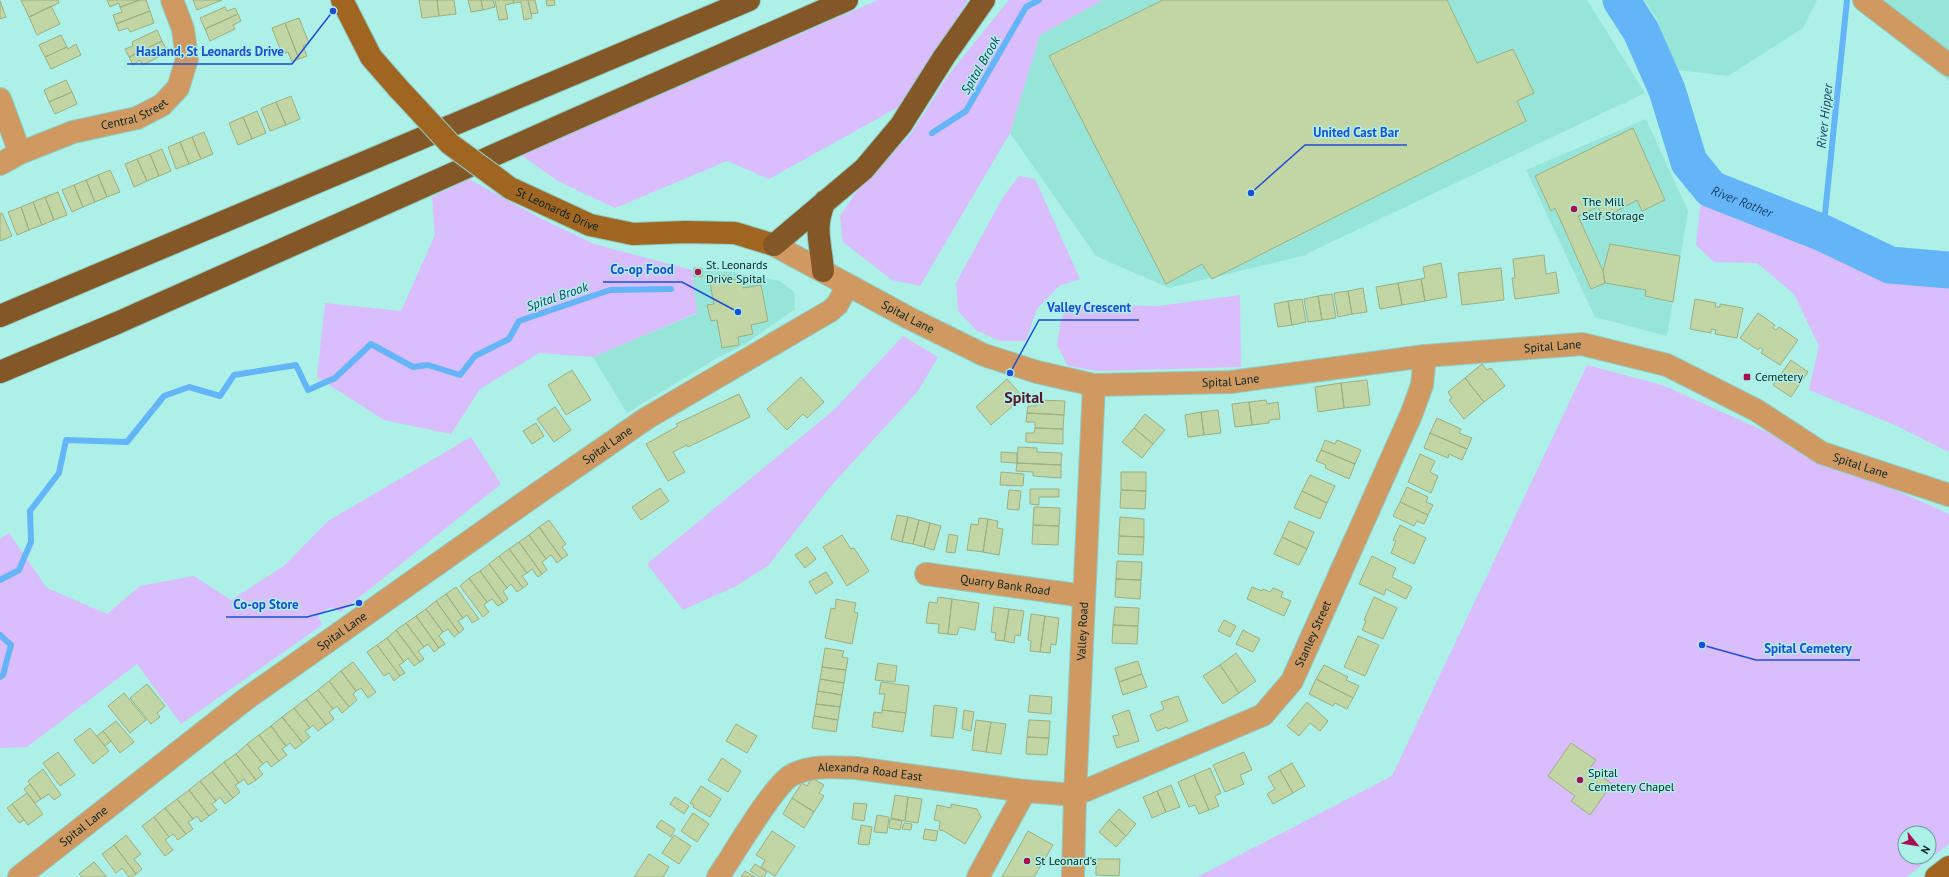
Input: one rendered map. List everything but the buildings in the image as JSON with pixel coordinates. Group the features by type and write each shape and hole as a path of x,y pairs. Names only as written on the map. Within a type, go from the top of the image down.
{"highway":[{"path":"0,316 750,0"},
{"path":"0,372 117,323 847,0"},
{"path":"774,245 864,169 901,125 944,57 984,0"},
{"path":"823,271 818,227 819,215 825,201"}],"main road":[{"name":"St Leonards Drive","path":"342,0 371,57 398,88 450,144 510,188 590,225 633,234 685,232 735,233 774,245"},
{"path":"1936,877 1949,868"}],"street":[{"name":"Central Street","path":"0,164 20,153 73,132 137,118 162,105 178,88 187,59 183,30 172,0"},
{"path":"1864,0 1949,65"},
{"path":"0,99 20,153"},
{"name":"St Leonards Drive","path":"774,245 848,285"},
{"name":"Spital Lane","path":"20,877 252,695 647,418 830,311 837,305 848,285 984,355 1043,374 1094,385 1231,382 1425,356 1582,344 1667,365 1756,410 1822,453 1949,496"},
{"name":"Stanley Street","path":"1075,795 1263,715 1292,681 1411,415 1422,385 1425,356"},
{"name":"Valley Road","path":"1073,877 1075,795 1094,385"},
{"name":"Quarry Bank Road","path":"926,574 1084,596"},
{"name":"Alexandra Road East","path":"718,877 776,791 791,776 812,769 832,767 856,768 1025,791 1075,795"},
{"path":"978,877 1025,791"}],"shaded area":[{"path":"878,0 968,0 904,104 769,179 727,161 615,208 558,181 521,155"},
{"path":"1009,0 1103,0 1040,35 1010,133 920,286 892,280 843,242 840,216 856,192 910,135 950,73"},
{"path":"1103,0 1587,0 1645,93 1302,256 1169,288 1096,256 1010,133 1040,35"},
{"path":"1644,0 1817,0 1803,28 1728,76 1677,70 1675,72 1657,19"},
{"path":"1870,0 1949,0 1949,81 1865,16"},
{"path":"1646,119 1688,211 1667,336 1595,317 1526,170"},
{"path":"1019,176 1035,179 1080,279 1059,286 1037,309 1026,341 1000,341 976,330 958,311 956,283 1003,197"},
{"path":"469,179 538,217 594,244 692,270 697,313 593,357 539,353 480,389 451,434 384,420 317,377 325,303 401,311 435,235 432,197"},
{"path":"1702,192 1836,247 1881,270 1949,286 1949,452 1897,426 1809,390 1819,346 1794,294 1757,263 1714,262 1696,245"},
{"path":"692,270 733,272 780,281 794,292 795,309 742,346 717,358 627,413 593,357 696,314"},
{"path":"1240,295 1241,367 1098,371 1068,366 1057,345 1061,320 1066,310 1089,305 1158,306"},
{"path":"903,336 938,357 918,391 829,488 768,566 736,586 683,610 647,564 835,409"},
{"path":"1587,365 1662,385 1949,514 1949,844 1937,853 1937,825 1897,825 1897,865 1922,865 1906,877 1197,877 1392,776"},
{"path":"471,437 501,484 341,612 331,607 318,616 322,625 181,724 137,664 27,747 0,748 0,539 9,533 47,588 107,614 140,586 194,576 231,600 284,566 328,521"}],"waterway":[{"name":"Spital Brook","path":"932,133 966,111 1026,7 1039,0"},
{"name":"River Rother","path":"1621,0 1641,31 1667,90 1689,162 1711,189 1823,233 1890,265 1949,270"},
{"name":"River Hipper","path":"1823,233 1847,0"},
{"name":"Spital Brook","path":"0,580 19,570 31,542 30,511 59,473 66,440 127,442 164,396 189,387 220,396 234,375 296,365 308,390 335,378 371,344 413,367 428,365 460,375 475,356 509,339 519,321 610,290 671,289"},
{"name":"Spital Brook","path":"0,635 11,645 3,675 0,677"}],"place":[{"name":"Hasland, St Leonards Drive","path":"333,11"},
{"name":"United Cast Bar","path":"1251,193"},
{"name":"The Mill Self Storage","path":"1574,209"},
{"name":"St. Leonards Drive Spital","path":"698,272"},
{"name":"Co-op Food","path":"738,312"},
{"name":"Valley Crescent","path":"1010,373"},
{"name":"Cemetery","path":"1747,377"},
{"name":"Co-op Store","path":"359,603"},
{"name":"Spital Cemetery","path":"1702,645"},
{"name":"Spital Cemetery Chapel","path":"1580,780"},
{"name":"St Leonard's","path":"1027,861"}],"district":[{"name":"Spital","path":"1024,397"}]}
